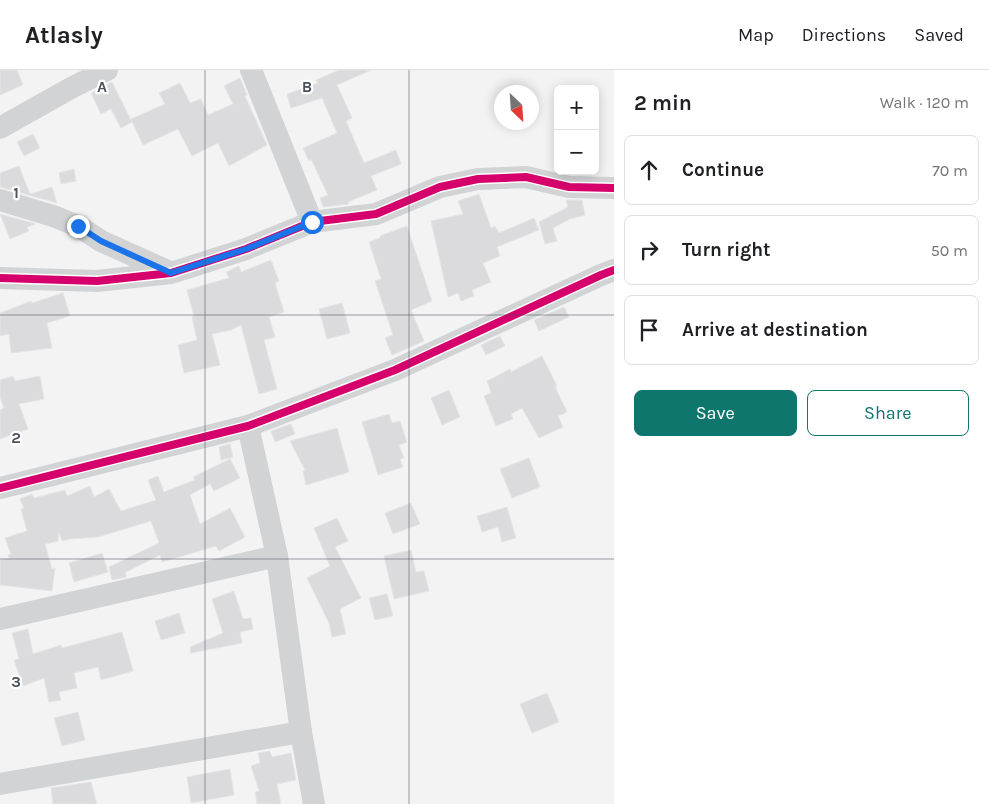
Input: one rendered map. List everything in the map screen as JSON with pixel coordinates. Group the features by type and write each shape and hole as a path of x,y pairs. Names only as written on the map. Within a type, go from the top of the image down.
{"street":[{"path":"0,128 107,70"},
{"path":"251,70 312,222"},
{"path":"0,278 97,281 171,273 246,249 312,222 376,214 440,187 478,178 526,177 569,187 614,188"},
{"path":"0,200 53,216 78,226 101,241 171,273"},
{"path":"0,488 248,426 395,370 614,270"},
{"path":"248,426 277,556 301,732 314,804"},
{"path":"0,619 277,556"},
{"path":"0,784 301,732"}],"building":[{"path":"0,70 17,70 23,85 0,95"},
{"path":"339,70 371,70 337,85 352,118 346,121 364,163 396,150 401,164 371,176 377,190 348,202 349,204 323,207 320,198 328,195 311,159 309,161 303,148 337,133 322,98 291,108 287,94 318,83 316,80"},
{"path":"240,78 247,95 245,96 267,145 229,166 218,143 192,156 178,129 143,145 131,119 165,104 159,93 180,83 190,103 201,99 208,115 233,104 224,86"},
{"path":"112,82 132,122 121,128 111,109 101,114 91,93"},
{"path":"33,134 40,148 24,156 17,142"},
{"path":"19,166 30,194 52,187 57,203 0,187 0,173"},
{"path":"74,169 76,181 61,184 59,173"},
{"path":"479,194 491,228 495,226 499,233 534,218 539,230 497,247 500,256 483,263 491,282 472,290 474,296 461,301 458,293 448,297 431,221 463,214 458,201"},
{"path":"566,200 582,200 585,215 570,219 553,228 557,241 545,244 539,222 568,207"},
{"path":"0,214 36,224 27,227 29,231 10,239"},
{"path":"407,226 432,301 411,310 424,341 392,355 385,338 393,335 375,281 381,279 369,242"},
{"path":"271,260 279,281 275,283 284,312 269,317 275,337 264,340 277,389 259,394 241,325 231,330 212,334 220,365 184,373 178,345 197,340 192,317 194,316 187,290 229,278 226,272 239,266 241,272"},
{"path":"63,293 70,316 47,323 52,348 11,353 9,334 0,336 0,313 31,301 32,303"},
{"path":"342,303 350,333 327,339 319,309"},
{"path":"564,307 569,317 539,331 534,320"},
{"path":"500,336 505,346 486,355 481,345"},
{"path":"542,356 567,412 558,416 563,427 539,438 522,408 511,414 513,419 496,426 484,396 491,393 487,381 510,369 511,372"},
{"path":"13,376 15,381 40,376 44,399 19,404 28,429 0,439 0,410 4,408 0,397 0,380"},
{"path":"449,390 460,417 442,425 431,398"},
{"path":"389,414 392,423 400,421 407,442 399,445 404,458 400,459 403,467 378,475 362,422"},
{"path":"291,424 295,434 275,442 271,431"},
{"path":"337,428 349,472 306,485 303,471 305,470 290,441"},
{"path":"230,444 233,457 221,460 219,447"},
{"path":"529,458 540,487 512,498 500,469"},
{"path":"230,459 240,478 214,491 210,484 190,495 200,524 230,508 245,537 219,551 216,546 162,562 160,555 126,572 126,577 112,580 109,567 159,543 151,521 98,537 62,541 59,532 58,541 45,544 52,569 55,568 52,591 0,585 0,560 9,558 8,555 11,554 5,538 27,531 21,509 24,508 20,499 32,494 34,498 65,490 67,496 90,486 94,497 109,489 121,511 156,500 148,480 158,476 164,492 195,480 193,477"},
{"path":"411,503 420,524 393,534 385,513"},
{"path":"507,507 516,538 502,542 498,527 482,532 477,516"},
{"path":"337,518 348,541 335,547 361,598 340,609 346,634 332,637 329,623 307,578 330,566 314,528"},
{"path":"411,550 416,572 424,571 429,591 394,599 384,556"},
{"path":"102,553 108,572 74,582 69,563"},
{"path":"234,591 243,619 251,618 253,629 240,632 242,643 191,653 190,647 223,633 212,599"},
{"path":"387,594 393,616 375,620 369,598"},
{"path":"179,613 185,633 161,640 155,621"},
{"path":"28,629 33,654 61,645 62,648 122,632 133,671 101,680 98,667 74,673 77,688 59,692 61,700 49,702 44,678 23,686 14,660 19,659 12,633"},
{"path":"547,693 559,722 532,733 520,704"},
{"path":"78,712 85,740 62,746 54,718"},
{"path":"270,751 272,757 291,753 296,780 277,784 281,804 257,804 255,792 259,791 251,766 260,763 258,753"},
{"path":"230,769 234,795 191,803 187,777"},
{"path":"91,782 97,804 53,804 51,788"}],"cycle path":[{"path":"0,278 97,281 171,273 246,249 312,222 376,214 440,187 478,179 526,177 569,187 614,188"},
{"path":"0,488 248,426 395,370 614,270"}],"route":[{"path":"78,226 101,241 171,273 246,249 312,222"}]}
